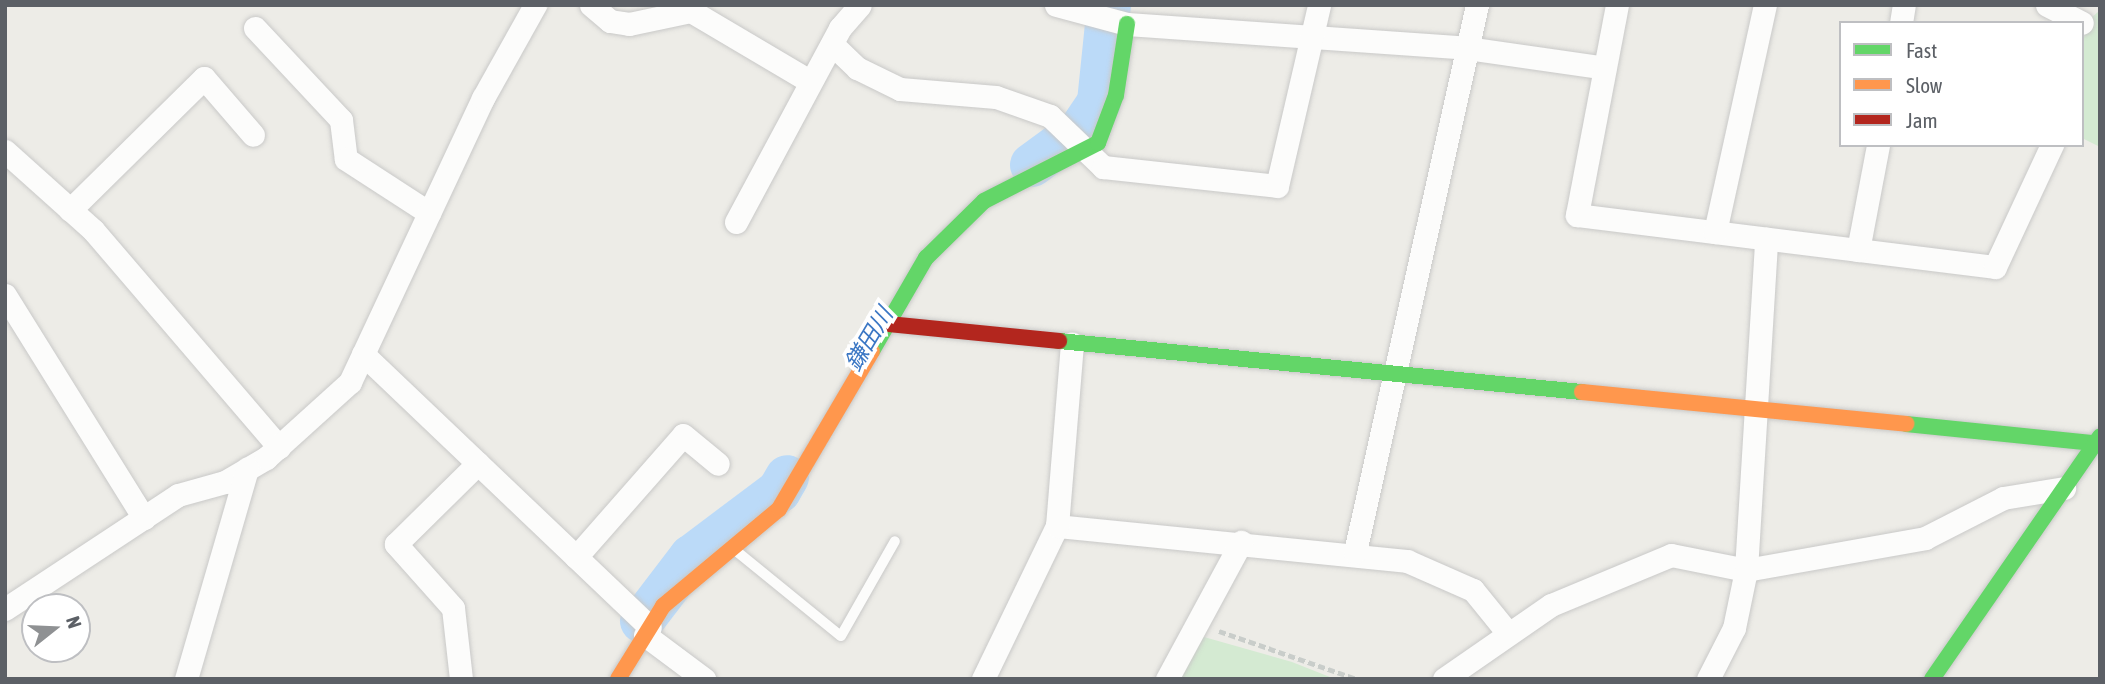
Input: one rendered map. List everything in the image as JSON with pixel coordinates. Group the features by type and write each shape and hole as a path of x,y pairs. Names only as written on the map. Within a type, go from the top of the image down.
{"street":[{"path":"5,609 178,495 247,469 279,447 326,408 363,354 429,213 534,5"},
{"path":"591,5 610,21 629,24 691,11 811,82"},
{"path":"736,222 832,44 860,5"},
{"path":"832,44 857,68 900,89 1025,105 1050,116 1103,167 1131,173 1278,186 1319,5"},
{"path":"1355,552 1398,370 1477,5"},
{"path":"1617,5 1577,215 1995,267 2052,147"},
{"path":"1715,232 1765,5"},
{"path":"2047,5 2078,21"},
{"path":"1067,7 1127,24 1178,16 1313,36 1467,48 1605,68"},
{"path":"618,679 663,606 730,546 779,509 926,258 984,201 1098,143 1116,95 1127,24"},
{"path":"256,28 341,120 346,159 429,213"},
{"path":"69,210 204,78 253,135"},
{"path":"1858,250 1878,147"},
{"path":"5,151 69,210 157,300 279,447"},
{"path":"1708,679 1734,628 1746,570 1758,412 1766,239"},
{"path":"5,295 144,518"},
{"path":"889,324 1072,344 1398,370 1517,391 2097,440"},
{"path":"983,679 1057,526 1072,344"},
{"path":"363,354 576,557 648,631 704,679"},
{"path":"576,557 683,435 718,464"},
{"path":"1931,679 2097,440"},
{"path":"461,679 453,608 396,544 478,463"},
{"path":"186,679 247,469"},
{"path":"1444,679 1552,605 1671,555 1746,570 1925,538 2003,498 2063,488"},
{"path":"1057,526 1355,552 1445,574 1473,590 1508,633"},
{"path":"1167,679 1241,542"}],"lane":[{"path":"730,546 841,636 895,541"}],"path":[{"path":"1197,624 1357,679"}],"green space":[{"path":"2100,10 2100,147 2084,139 2084,37 2089,20"},
{"path":"1197,635 1292,662 1335,679 1173,679"}],"waterway":[{"name":"鎌田川","path":"1032,165 1081,129 1099,102 1109,5"},
{"name":"鎌田川","path":"642,621 691,557 779,491 787,477"}],"traffic: fast":[{"path":"872,351 926,258 984,201 1098,143 1116,95 1127,24"},
{"path":"1059,341 1582,392"},
{"path":"1906,424 2094,443"},
{"path":"1932,679 2100,436"}],"traffic: slow":[{"path":"618,679 663,606 779,509 872,351"},
{"path":"1582,392 1906,424"}],"traffic: jam":[{"path":"889,324 1059,341"}]}
